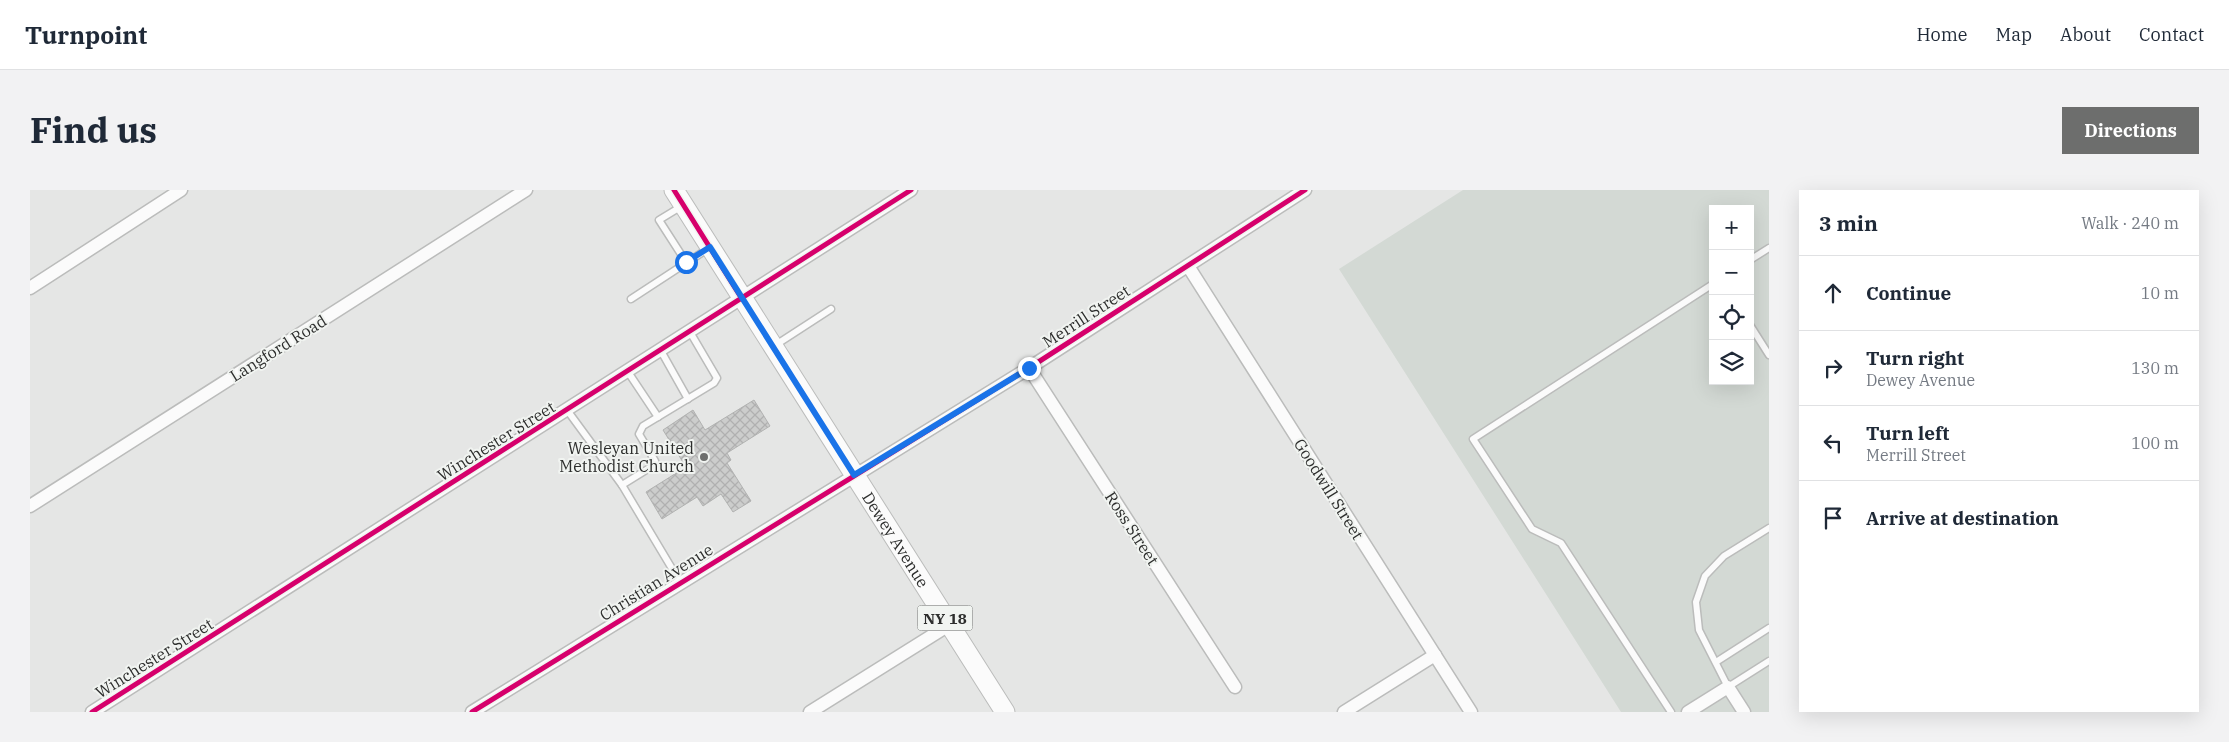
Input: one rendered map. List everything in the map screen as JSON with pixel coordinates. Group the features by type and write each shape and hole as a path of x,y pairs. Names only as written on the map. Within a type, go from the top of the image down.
{"main road":[{"name":"Dewey Avenue","path":"678,198 1005,712"}],"street":[{"path":"30,288 181,190"},
{"name":"Langford Road","path":"30,506 526,190"},
{"name":"Winchester Street","path":"92,712 911,190"},
{"name":"Merrill Street","path":"854,475 1029,368 1305,190"},
{"name":"Goodwill Street","path":"1188,266 1471,712"},
{"name":"Ross Street","path":"1029,368 1235,687"},
{"name":"Christian Avenue","path":"472,712 854,475"},
{"path":"810,712 950,625"},
{"path":"1344,712 1435,655"},
{"path":"1688,712 1728,687 1744,712"}],"lane":[{"path":"678,198 659,220 686,262"},
{"path":"631,299 710,247"},
{"path":"1754,257 1769,248"},
{"path":"1671,712 1562,542 1532,529 1472,439 1709,287"},
{"path":"773,346 831,309"},
{"path":"1754,331 1769,355"},
{"path":"622,485 651,467 655,461 639,434 643,426 714,383 717,378 690,332"},
{"path":"661,351 688,399"},
{"path":"628,372 658,417"},
{"path":"568,410 622,485 680,582"},
{"path":"1769,528 1724,556 1705,576 1696,602 1700,630 1728,687 1769,661"},
{"path":"1716,662 1769,628"}],"shaded area":[{"path":"1463,190 1769,190 1769,712 1621,712 1339,269"}],"building":[{"name":"Wesleyan United Methodist Church","path":"754,400 770,426 727,453 731,460 727,463 751,501 733,512 721,494 703,506 697,497 662,519 646,492 686,467 663,430 693,410 705,430"}],"cycle path":[{"path":"674,190 742,299"},
{"path":"92,712 911,190"},
{"path":"472,712 1029,368 1305,190"}],"place":[{"name":"Wesleyan United Methodist Church","path":"704,457"}],"route":[{"path":"686,262 710,247 854,475 1029,368"}]}
